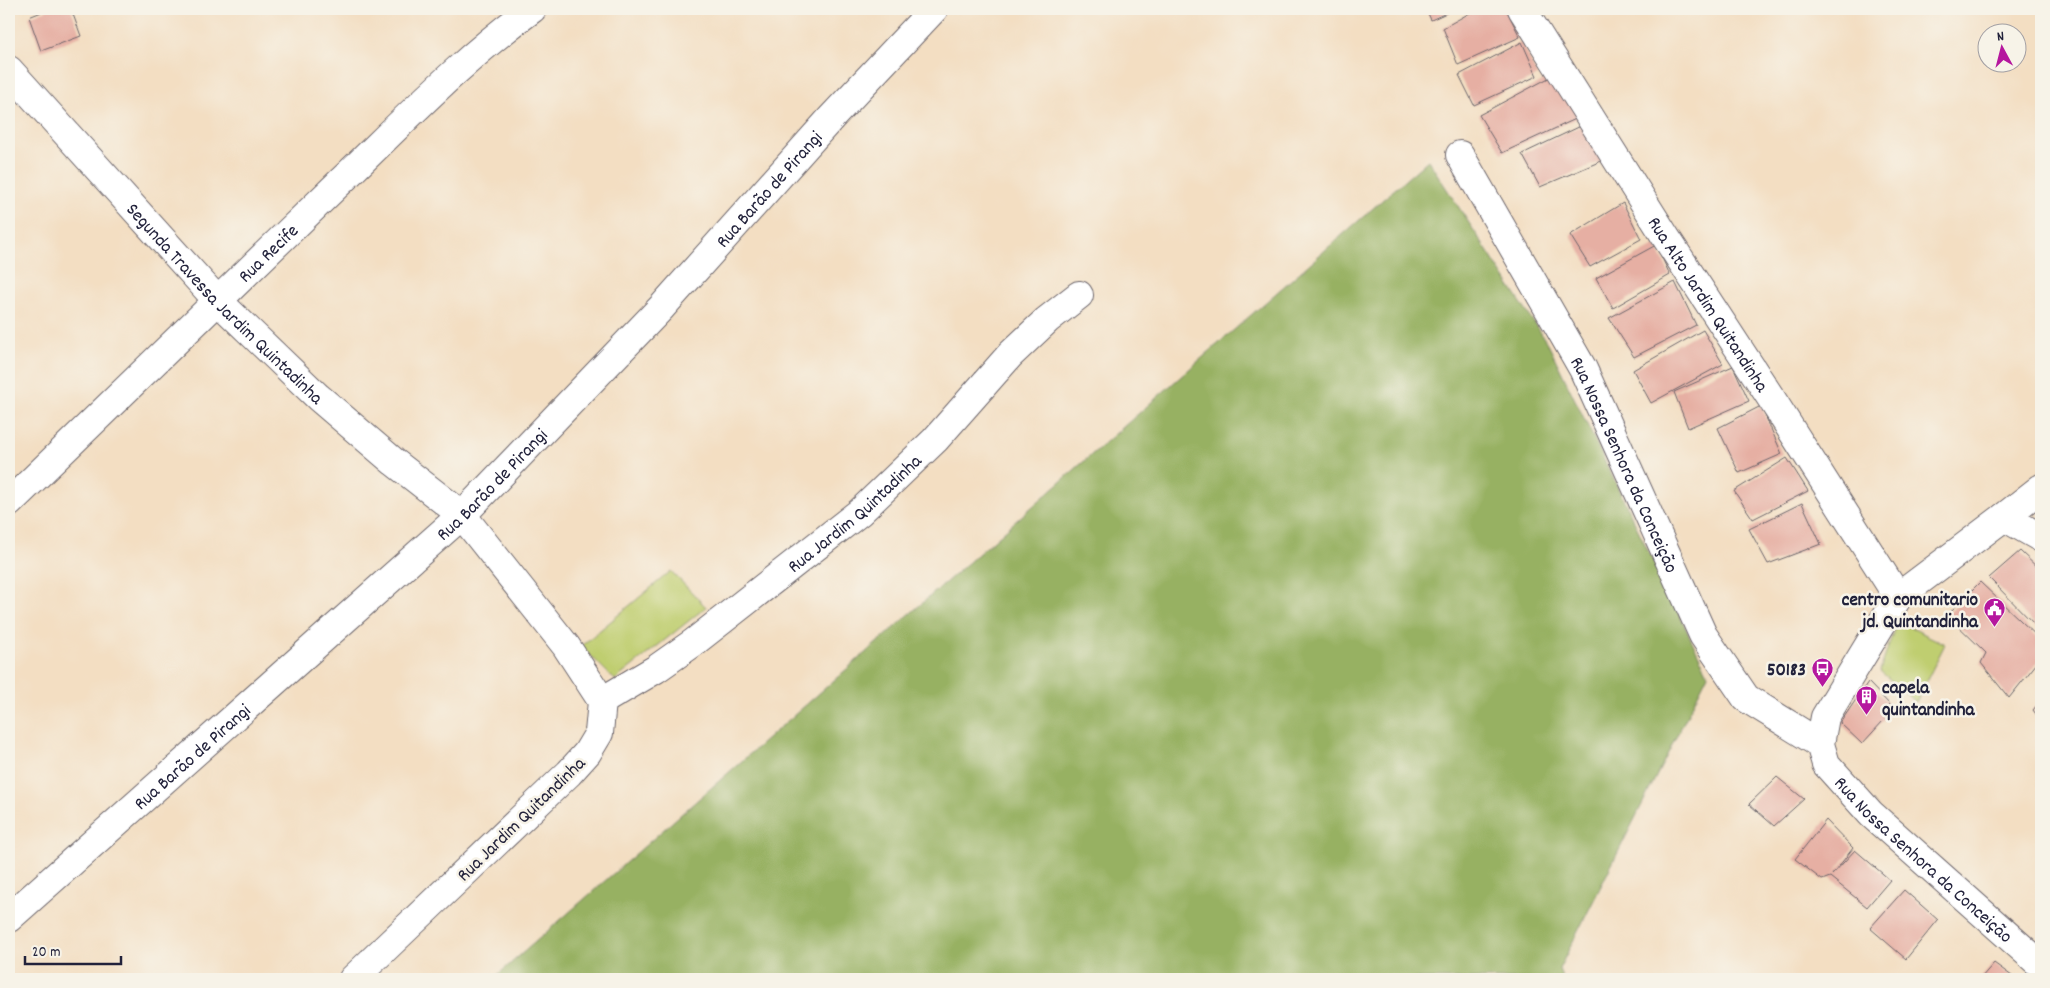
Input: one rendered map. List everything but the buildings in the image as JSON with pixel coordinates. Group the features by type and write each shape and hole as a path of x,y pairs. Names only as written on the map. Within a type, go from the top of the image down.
{"street":[{"name":"Rua Recife","path":"9,503 217,300 476,54 532,9"},
{"name":"Rua Barão de Pirangi","path":"9,918 462,515 662,307 832,117 934,9"},
{"name":"Rua Alto Jardim Quitandinha","path":"1522,9 1667,239 1898,597"},
{"name":"Segunda Travessa Jardim Quintadinha","path":"9,70 217,300 318,397 394,462 462,515"},
{"name":"Rua Nossa Senhora da Conceição","path":"1460,155 1583,368 1703,635 1746,698 1820,744 1826,764 1871,814 2041,965"},
{"name":"Rua Jardim Quintadinha","path":"602,701 656,669 693,643 860,512 935,440 1010,355 1047,320 1080,295"},
{"path":"1820,744 1825,718 1898,597 2041,488"},
{"path":"462,515 566,646 602,701"},
{"path":"2004,517 2041,538"},
{"name":"Rua Jardim Quitandinha","path":"353,979 570,773 587,753 598,733 602,701"}],"green space":[{"path":"1428,160 1549,346 1708,674 1559,969 1563,979 493,979"},
{"path":"671,571 706,607 615,680 581,646"},
{"path":"1897,621 1945,644 1916,702 1880,671"}],"place":[{"name":"centro comunitario jd. Quintandinha","path":"1994,628"},
{"name":"50183","path":"1822,687"},
{"name":"capela quintandinha","path":"1866,716"}]}
